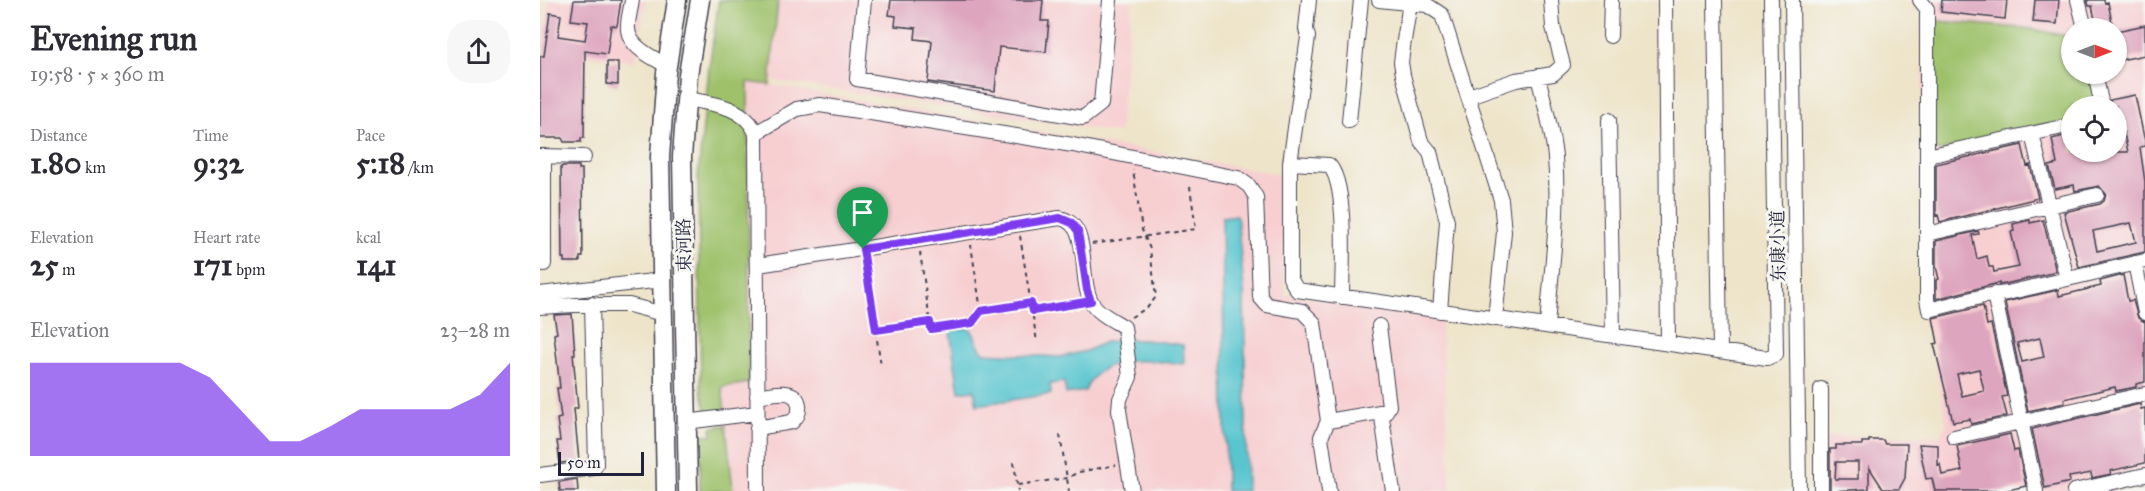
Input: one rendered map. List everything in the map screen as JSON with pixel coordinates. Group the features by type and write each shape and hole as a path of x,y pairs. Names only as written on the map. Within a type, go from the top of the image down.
{"main road":[{"name":"束河路","path":"666,491 660,157 668,66 677,0"},
{"name":"束河路","path":"688,491 691,425 682,157 688,75 700,0"}],"street":[{"path":"632,0 628,30 631,38 641,50 668,66"},
{"path":"696,491 691,425 689,173 692,100 699,36 706,0"},
{"path":"864,0 857,79 1083,118 1101,104 1110,0"},
{"path":"1309,0 1306,29 1308,37 1290,163 1292,283 1301,291 1767,358 1776,354 1771,0"},
{"path":"1348,122 1361,0"},
{"path":"1379,0 1418,2 1432,7 1442,15 1503,211 1504,232 1495,319"},
{"path":"1469,96 1516,80 1553,74 1563,65 1553,27 1551,0"},
{"path":"1610,36 1611,0"},
{"path":"1665,0 1668,343"},
{"path":"1715,0 1720,350"},
{"name":"东康小道","path":"1792,0 1799,491"},
{"path":"1920,0 1927,9 1927,299 1929,310 2140,262 2145,313"},
{"path":"2079,0 2083,18"},
{"path":"1418,2 1403,47 1403,75 1421,141 1430,152 1447,221 1440,311"},
{"path":"1538,76 1556,160 1556,207 1547,326"},
{"path":"692,100 737,111 751,122 756,133 758,491"},
{"path":"756,133 797,109 820,105 1073,145 1238,178 1249,186 1256,197 1260,297 1263,302 1271,306 1302,311 1314,323 1328,421 1321,437 1329,491"},
{"path":"1609,120 1613,335"},
{"path":"1927,156 2061,127"},
{"path":"2032,134 2067,279"},
{"path":"544,264 542,156 584,157"},
{"path":"1290,163 1329,165 1334,171 1341,197 1342,297"},
{"path":"1927,234 2097,195"},
{"path":"758,265 1018,224 1064,219 1072,223 1078,231 1087,290 1091,301 1099,311 1120,324 1131,371 1119,404 1132,491"},
{"path":"540,294 662,280"},
{"path":"1994,294 2036,491"},
{"path":"540,307 592,304 629,305 663,314"},
{"path":"540,475 594,468 596,465 592,304"},
{"path":"1379,326 1389,406 1382,418 1393,491"},
{"path":"1821,389 1821,491"},
{"path":"757,396 787,392 795,398 799,407 798,416 792,422 757,428"},
{"path":"1954,437 2145,394"},
{"path":"1328,421 1386,411"},
{"path":"691,425 757,413"},
{"path":"2074,491 2145,476"}],"path":[{"path":"1120,324 1142,312 1156,297 1150,249 1142,230 1132,167"},
{"path":"1081,246 1196,229 1190,187"},
{"path":"1018,224 1037,342"},
{"path":"969,232 981,311"},
{"path":"918,240 931,329 972,323 981,311 1031,303"},
{"path":"863,249 881,366"},
{"path":"1033,311 1091,301"},
{"path":"876,330 930,322"},
{"path":"1060,435 1069,491"},
{"path":"1014,462 1018,491"},
{"path":"1018,485 1067,478 1079,472 1127,463"}],"shaded area":[{"path":"549,0 646,0 635,62 542,49"},
{"path":"778,0 1132,0 1119,133 770,80"},
{"path":"1900,0 2145,0 2145,483 2110,491 1817,491 1816,437 1939,436 1947,425 1930,334 1923,320 1922,16 1917,3"},
{"path":"748,81 1284,175 1285,294 1441,320 1451,491 733,491 722,387 749,383"}],"green space":[{"path":"719,0 778,0 770,85 748,82 749,383 722,387 725,411 707,413 701,389 698,176 709,68"},
{"path":"1938,21 2033,29 2061,35 2061,84 2093,84 2095,96 2061,96 2061,125 1941,151 1929,148 1932,25"},
{"path":"726,425 733,491 700,491 701,435 712,435 711,428"}],"water":[{"path":"1237,215 1244,289 1247,491 1226,491 1222,217"},
{"path":"969,328 985,353 1060,357 1086,351 1105,342 1145,340 1183,345 1184,364 1127,361 1102,369 1092,378 1085,391 1066,394 1064,382 1050,384 1051,394 977,405 974,390 959,392 950,331"}],"building":[{"path":"574,0 621,0 617,26 611,25 607,54 585,51 584,138 581,138 581,142 564,142 562,138 540,138 540,56 544,56 550,13 561,15 558,36 585,40 588,22 571,20"},
{"path":"891,0 1043,0 1041,21 1049,21 1046,52 999,47 995,91 928,82 932,41 915,39 916,28 895,26 896,16 889,15"},
{"path":"1942,0 2007,0 2005,19 1941,12"},
{"path":"2035,0 2059,0 2057,24 2033,22"},
{"path":"2087,0 2108,2 2111,18 2095,18 2092,6 2089,6"},
{"path":"2145,25 2145,55 2127,59 2127,29"},
{"path":"607,62 618,62 618,85 607,84"},
{"path":"2135,95 2145,142 2145,146 2140,147 2145,182 2145,252 2079,267 2064,212 2100,204 2104,201 2106,194 2099,186 2075,191 2074,185 2055,189 2049,166 2057,164 2052,139 2061,137 2061,162 2127,162 2127,97","holes":["2131,223 2136,242 2097,251 2093,231"]},
{"path":"2022,145 2027,166 2030,165 2038,198 1940,222 1938,215 1936,216 1936,164"},
{"path":"579,166 579,169 582,169 583,257 580,257 580,262 564,262 562,258 561,167"},
{"path":"2030,220 2030,223 2043,220 2056,272 1936,299 1936,280 1939,279 1936,267 1936,241 1978,231 1979,234 1972,235 1977,259 1987,256 1989,267 1993,267 1994,272 2019,267 2011,232 2014,231 2013,224"},
{"path":"2123,275 2128,301 2133,300 2138,318 2145,322 2145,382 2136,384 2136,387 2116,391 2115,387 2064,399 2065,403 2028,411 2005,302 2058,290 2059,296 2101,286 2100,281","holes":["2040,338 2044,357 2022,362 2017,343"]},
{"path":"1983,306 1987,325 1991,324 2007,396 2002,397 2007,416 1971,424 1970,419 1953,422 1934,344 1938,343 1933,318","holes":["1979,369 1984,391 1962,396 1957,374"]},
{"path":"572,314 578,408 574,409 579,461 560,463 557,419 561,418 557,388 560,388 554,315"},
{"path":"2140,404 2141,409 2145,408 2145,463 2110,471 2111,474 2092,478 2091,473 2069,477 2070,482 2045,488 2032,429"},
{"path":"2010,434 2014,451 2018,450 2026,486 2004,491 1935,491 1932,478 1926,479 1919,444 1938,445 1938,465 1940,464 1942,475 1962,471 1957,446"},
{"path":"1869,440 1883,440 1885,444 1907,444 1905,478 1899,489 1883,489 1869,467 1869,489 1830,491 1830,449 1836,449 1836,445 1862,445 1862,442 1869,442","holes":["1836,462 1858,462 1858,479 1835,479"]},
{"path":"577,479 578,491 560,491 559,482"}],"route":[{"path":"1060,218 1072,223 1078,231 1087,290 1091,301 1033,311 1031,303 981,311 976,321 972,323 931,329 930,322 876,330 863,249 1060,218"}]}
